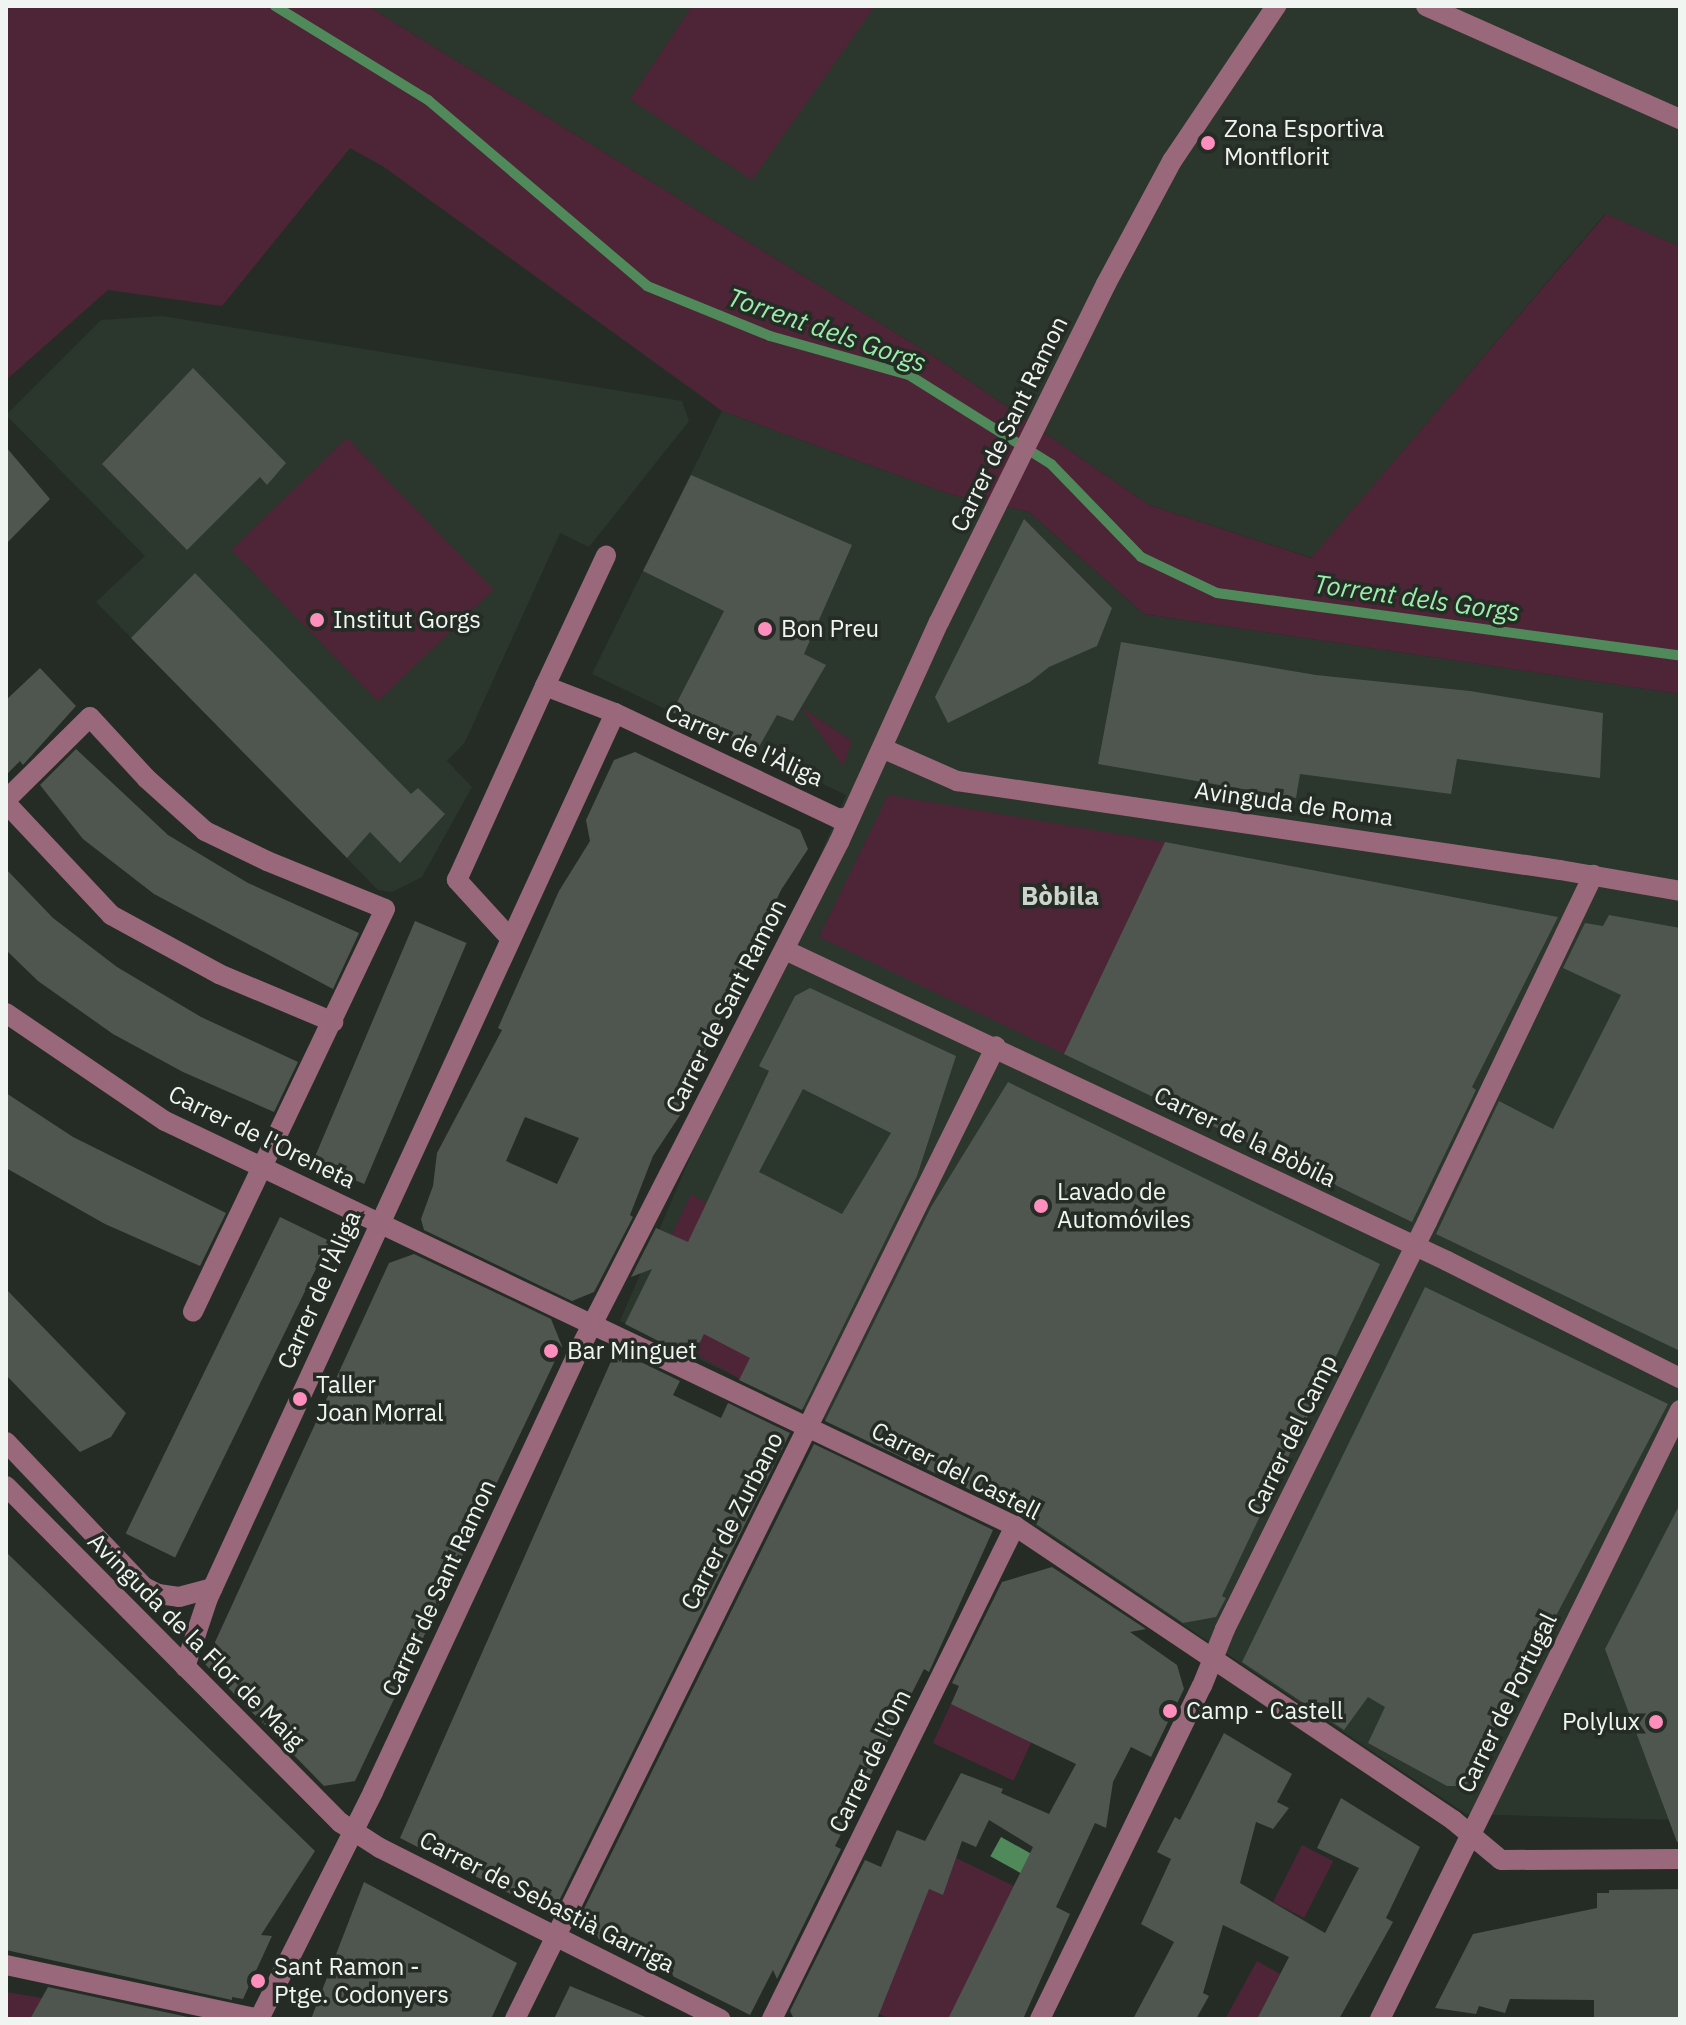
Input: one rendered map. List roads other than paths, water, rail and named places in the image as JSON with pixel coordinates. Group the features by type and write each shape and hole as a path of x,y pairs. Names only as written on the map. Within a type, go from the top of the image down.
{"street":[{"name":"Carrer de Sant Ramon","path":"259,2019 352,1830 592,1322 785,950 884,749 939,622 1106,284 1172,161 1276,6"},
{"path":"1426,6 1680,119"},
{"path":"510,938 457,880 606,556"},
{"name":"Carrer de l'Àliga","path":"545,686 615,713 839,819 851,816"},
{"name":"Carrer de l'Àliga","path":"185,1667 213,1588 378,1223 615,713"},
{"path":"193,1312 264,1168 333,1022 385,909 267,861 205,831 146,778 90,717 6,802 111,915 219,974 333,1022"},
{"name":"Avinguda de Roma","path":"884,749 957,781 1593,875 1680,891"},
{"name":"Carrer del Camp","path":"1040,2019 1202,1686 1211,1656 1415,1247 1593,875"},
{"name":"Carrer de la Bòbila","path":"785,950 996,1046 1680,1378"},
{"name":"Carrer de l'Oreneta","path":"6,1013 165,1121 378,1223"},
{"name":"Carrer de Zurbano","path":"515,2019 996,1046"},
{"name":"Carrer del Castell","path":"378,1223 592,1322 1015,1526 1453,1820 1469,1837 1501,1860 1680,1859"},
{"name":"Carrer de Portugal","path":"1380,2019 1680,1410"},
{"name":"Avinguda de la Flor de Maig","path":"6,1442 144,1587 158,1594 179,1597 213,1588"},
{"name":"Avinguda de la Flor de Maig","path":"6,1486 352,1830"},
{"name":"Carrer de l'Om","path":"772,2019 1015,1526"},
{"name":"Carrer de Sebastià Garriga","path":"352,1830 380,1848 720,2019"},
{"path":"6,1965 259,2019"}],"waterway":[{"name":"Torrent dels Gorgs","path":"275,6 428,100 647,286 770,336 909,375 1051,464 1141,557 1217,593 1680,656"}],"place":[{"name":"Zona Esportiva Montflorit","path":"1208,143"},
{"name":"Institut Gorgs","path":"317,620"},
{"name":"Bon Preu","path":"765,629"},
{"name":"Lavado de Automóviles","path":"1041,1206"},
{"name":"Bar Minguet","path":"551,1351"},
{"name":"Taller Joan Morral","path":"300,1399"},
{"name":"Camp - Castell","path":"1170,1711"},
{"name":"Polylux","path":"1656,1722"},
{"name":"Sant Ramon - Ptge. Codonyers","path":"258,1981"}],"district":[{"name":"Bòbila","path":"1060,896"}]}
